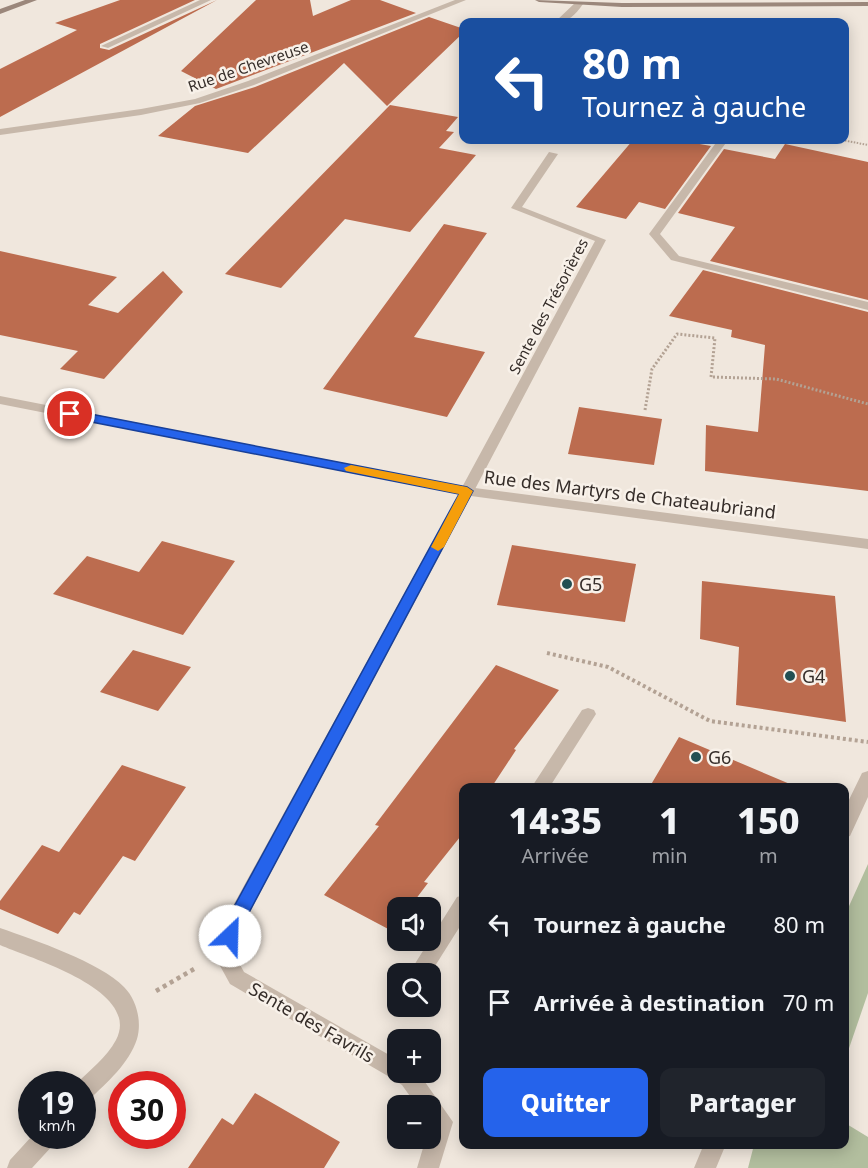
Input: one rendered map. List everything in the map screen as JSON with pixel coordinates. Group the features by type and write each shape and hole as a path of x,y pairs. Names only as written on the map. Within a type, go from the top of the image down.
{"street":[{"path":"0,4 11,0"},
{"path":"0,12 33,0"},
{"path":"105,46 207,0"},
{"name":"Rue de Chevreuse","path":"0,132 141,112 197,101 251,83 462,0"},
{"path":"538,0 579,4 868,4"},
{"path":"563,18 579,4"},
{"path":"720,144 654,234 675,258 868,306"},
{"name":"Sente des Trésorières","path":"467,491 601,240 516,208 554,154"},
{"name":"Rue des Martyrs de Chateaubriand","path":"0,400 467,491 868,544"},
{"path":"223,952 236,920 467,491"},
{"path":"541,783 588,714"},
{"path":"849,820 868,778"},
{"path":"426,963 459,911"},
{"path":"0,936 97,979 117,993 126,1008 130,1025 125,1044 96,1077"},
{"name":"Sente des Favrils","path":"223,952 237,978 387,1065"},
{"path":"18,1168 35,1149"},
{"name":"Sente des Favrils","path":"428,1168 434,1149"},
{"path":"705,1168 713,1149"}],"path":[{"path":"849,141 868,145"},
{"path":"645,410 652,369 677,334 715,338 711,377 776,379 868,404"},
{"path":"546,653 608,667 710,721 868,742"},
{"path":"126,1008 223,952"}],"green space":[{"path":"868,864 868,993 849,1048 849,906"},
{"path":"849,1125 868,1137 868,1168 748,1168 753,1149 849,1149"}],"building":[{"path":"120,0 195,0 100,44 100,48 109,50 217,0 0,117 0,69 77,30 55,23"},
{"path":"256,0 310,0 313,16 351,0 380,0 416,13 216,89 181,71"},
{"path":"429,17 459,27 459,37 387,106 344,63 248,153 158,136 195,106 255,87"},
{"path":"390,105 458,117 446,131 454,132 439,148 476,155 410,232 345,219 281,288 225,274"},
{"path":"630,144 711,146 665,209 639,202 626,219 576,207"},
{"path":"785,144 868,162 868,300 710,261 735,227 678,213 724,149 775,159"},
{"path":"444,224 487,233 414,337 485,352 447,417 323,389"},
{"path":"0,251 117,277 88,305 118,313 163,271 183,292 104,379 60,369 78,351 0,335"},
{"path":"703,270 868,312 868,491 705,471 706,425 758,432 765,345 731,337 732,330 669,316"},
{"path":"579,407 662,419 654,465 568,454"},
{"path":"162,541 235,561 183,635 53,594 87,556 139,572"},
{"name":"G5","path":"512,545 636,564 625,622 497,605"},
{"name":"G4","path":"702,581 835,596 846,722 736,705 739,647 700,639"},
{"path":"133,650 191,667 158,711 100,692"},
{"path":"496,665 559,690 514,749 516,750 494,783 459,783 459,838 424,882 428,883 417,897 387,897 387,928 324,895 379,826 375,825"},
{"name":"G6","path":"679,737 788,783 652,783"},
{"path":"122,765 186,787 135,861 123,856 80,915 74,912 58,934 0,909 0,901 42,845 59,852"},
{"path":"255,1093 340,1142 324,1168 188,1168 222,1118 233,1125"}],"slow traffic":[{"path":"351,468 467,491 438,547"}],"place":[{"name":"G5","path":"567,584"},
{"name":"G4","path":"790,676"},
{"name":"G6","path":"696,757"}],"route":[{"path":"70,414 467,491 236,920 230,936"}]}
